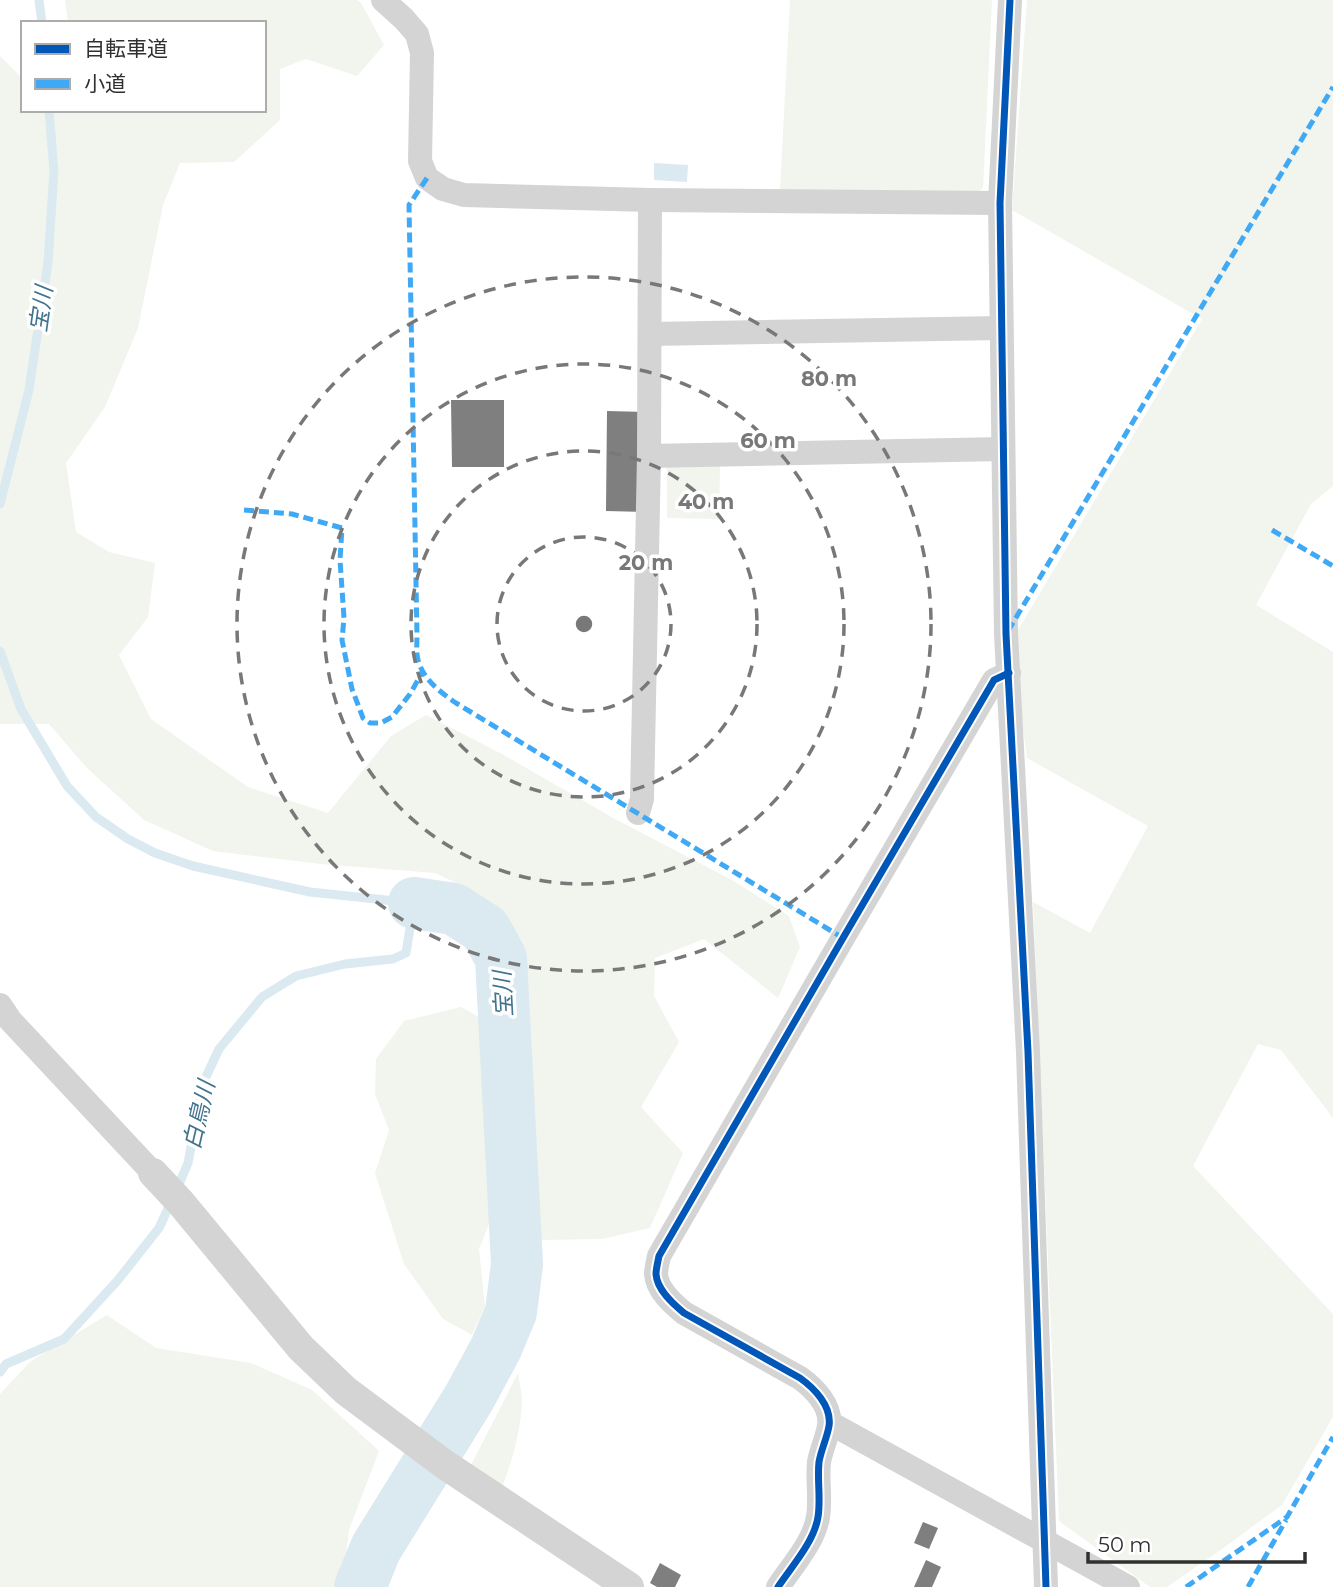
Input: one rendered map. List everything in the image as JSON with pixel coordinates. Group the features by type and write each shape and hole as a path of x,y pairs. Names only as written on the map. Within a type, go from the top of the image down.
{"street":[{"path":"383,0 417,34 422,53 420,161 427,178 443,189 464,195 650,200 1000,203"},
{"path":"1010,0 1000,203 1006,634 1028,1052 1046,1587"},
{"path":"638,813 642,799 649,456 650,200"},
{"path":"650,334 1002,328"},
{"path":"649,456 1003,449"},
{"path":"778,1587 808,1542 818,1519 819,1463 830,1423 825,1404 812,1386 800,1377 684,1314 662,1289 656,1275 659,1256 995,680 1009,673"},
{"path":"0,1005 10,1020 181,1203 300,1348 346,1391 444,1464 629,1587"},
{"path":"830,1423 1128,1587"}],"shaded area":[{"path":"65,0 357,0 384,45 357,76 306,59 280,69 280,120 234,162 180,163 163,205 138,328 105,407 66,463 76,532 109,552 155,563 148,617 119,655 151,719 248,787 328,813 391,736 426,715 732,880 789,916 800,947 778,998 704,939 655,958 654,996 679,1042 641,1107 683,1153 650,1228 602,1239 539,1240 489,1224 479,1249 485,1306 472,1335 443,1319 404,1264 375,1173 389,1130 375,1094 376,1059 404,1021 461,1007 488,1022 524,1007 518,954 481,895 435,873 321,864 213,851 144,820 87,768 49,724 0,724 0,56 21,77 21,112 266,112 266,21 68,21"},
{"path":"790,0 992,0 983,188 975,195 780,190"},
{"path":"1027,0 1333,0 1333,486 1311,504 1256,605 1333,652 1333,1118 1281,1050 1258,1044 1193,1166 1333,1314 1333,1417 1282,1505 1167,1587 1150,1587 1059,1521 1033,902 1090,933 1148,826 1027,758 1011,642 1202,319 1012,210"},
{"path":"654,163 688,165 687,182 654,180"},
{"path":"667,465 720,465 719,519 667,518"},
{"path":"107,1315 156,1348 251,1363 312,1390 379,1451 349,1530 342,1587 0,1587 0,1394 31,1361"},
{"path":"518,1373 522,1410 512,1459 500,1491 469,1469"}],"building":[{"path":"451,400 504,400 504,467 452,467"},
{"path":"607,411 647,412 646,512 606,511"},
{"path":"923,1522 938,1528 929,1549 914,1543"},
{"path":"926,1560 941,1567 932,1587 914,1587"},
{"path":"660,1563 681,1575 675,1587 657,1587 650,1583"}],"waterway":[{"name":"宝川","path":"39,0 42,21"},
{"name":"宝川","path":"0,504 29,390 48,262 54,171 49,112"},
{"name":"宝川","path":"0,651 21,709 67,786 96,817 128,839 155,853 193,866 310,892 414,903 406,953 393,959 345,964 296,976 262,997 219,1049 203,1083 188,1163 177,1189"},
{"name":"宝川","path":"360,1587 376,1548 469,1398 496,1348 511,1312 517,1264 501,958 485,929 454,909 414,903"},
{"name":"白鳥川","path":"0,1372 6,1364 64,1339 118,1280 159,1228 171,1202"}],"marked path":[{"path":"1008,631 1333,87"},
{"path":"427,178 409,205 417,651 420,667 438,690 456,703 843,938"},
{"path":"244,510 292,514 342,528 342,640 352,689 363,718 370,723 381,723 392,717 423,671"},
{"path":"1272,530 1333,566"},
{"path":"1186,1587 1287,1517 1333,1437"},
{"path":"1248,1587 1286,1520"}],"cycle path":[{"path":"1010,0 1000,203 1006,634 1028,1052 1046,1587"},
{"path":"778,1587 802,1554 816,1526 819,1510 819,1462 829,1426 828,1411 816,1392 800,1378 684,1313 675,1305 662,1291 657,1280 659,1256 994,680 1009,673"}]}
